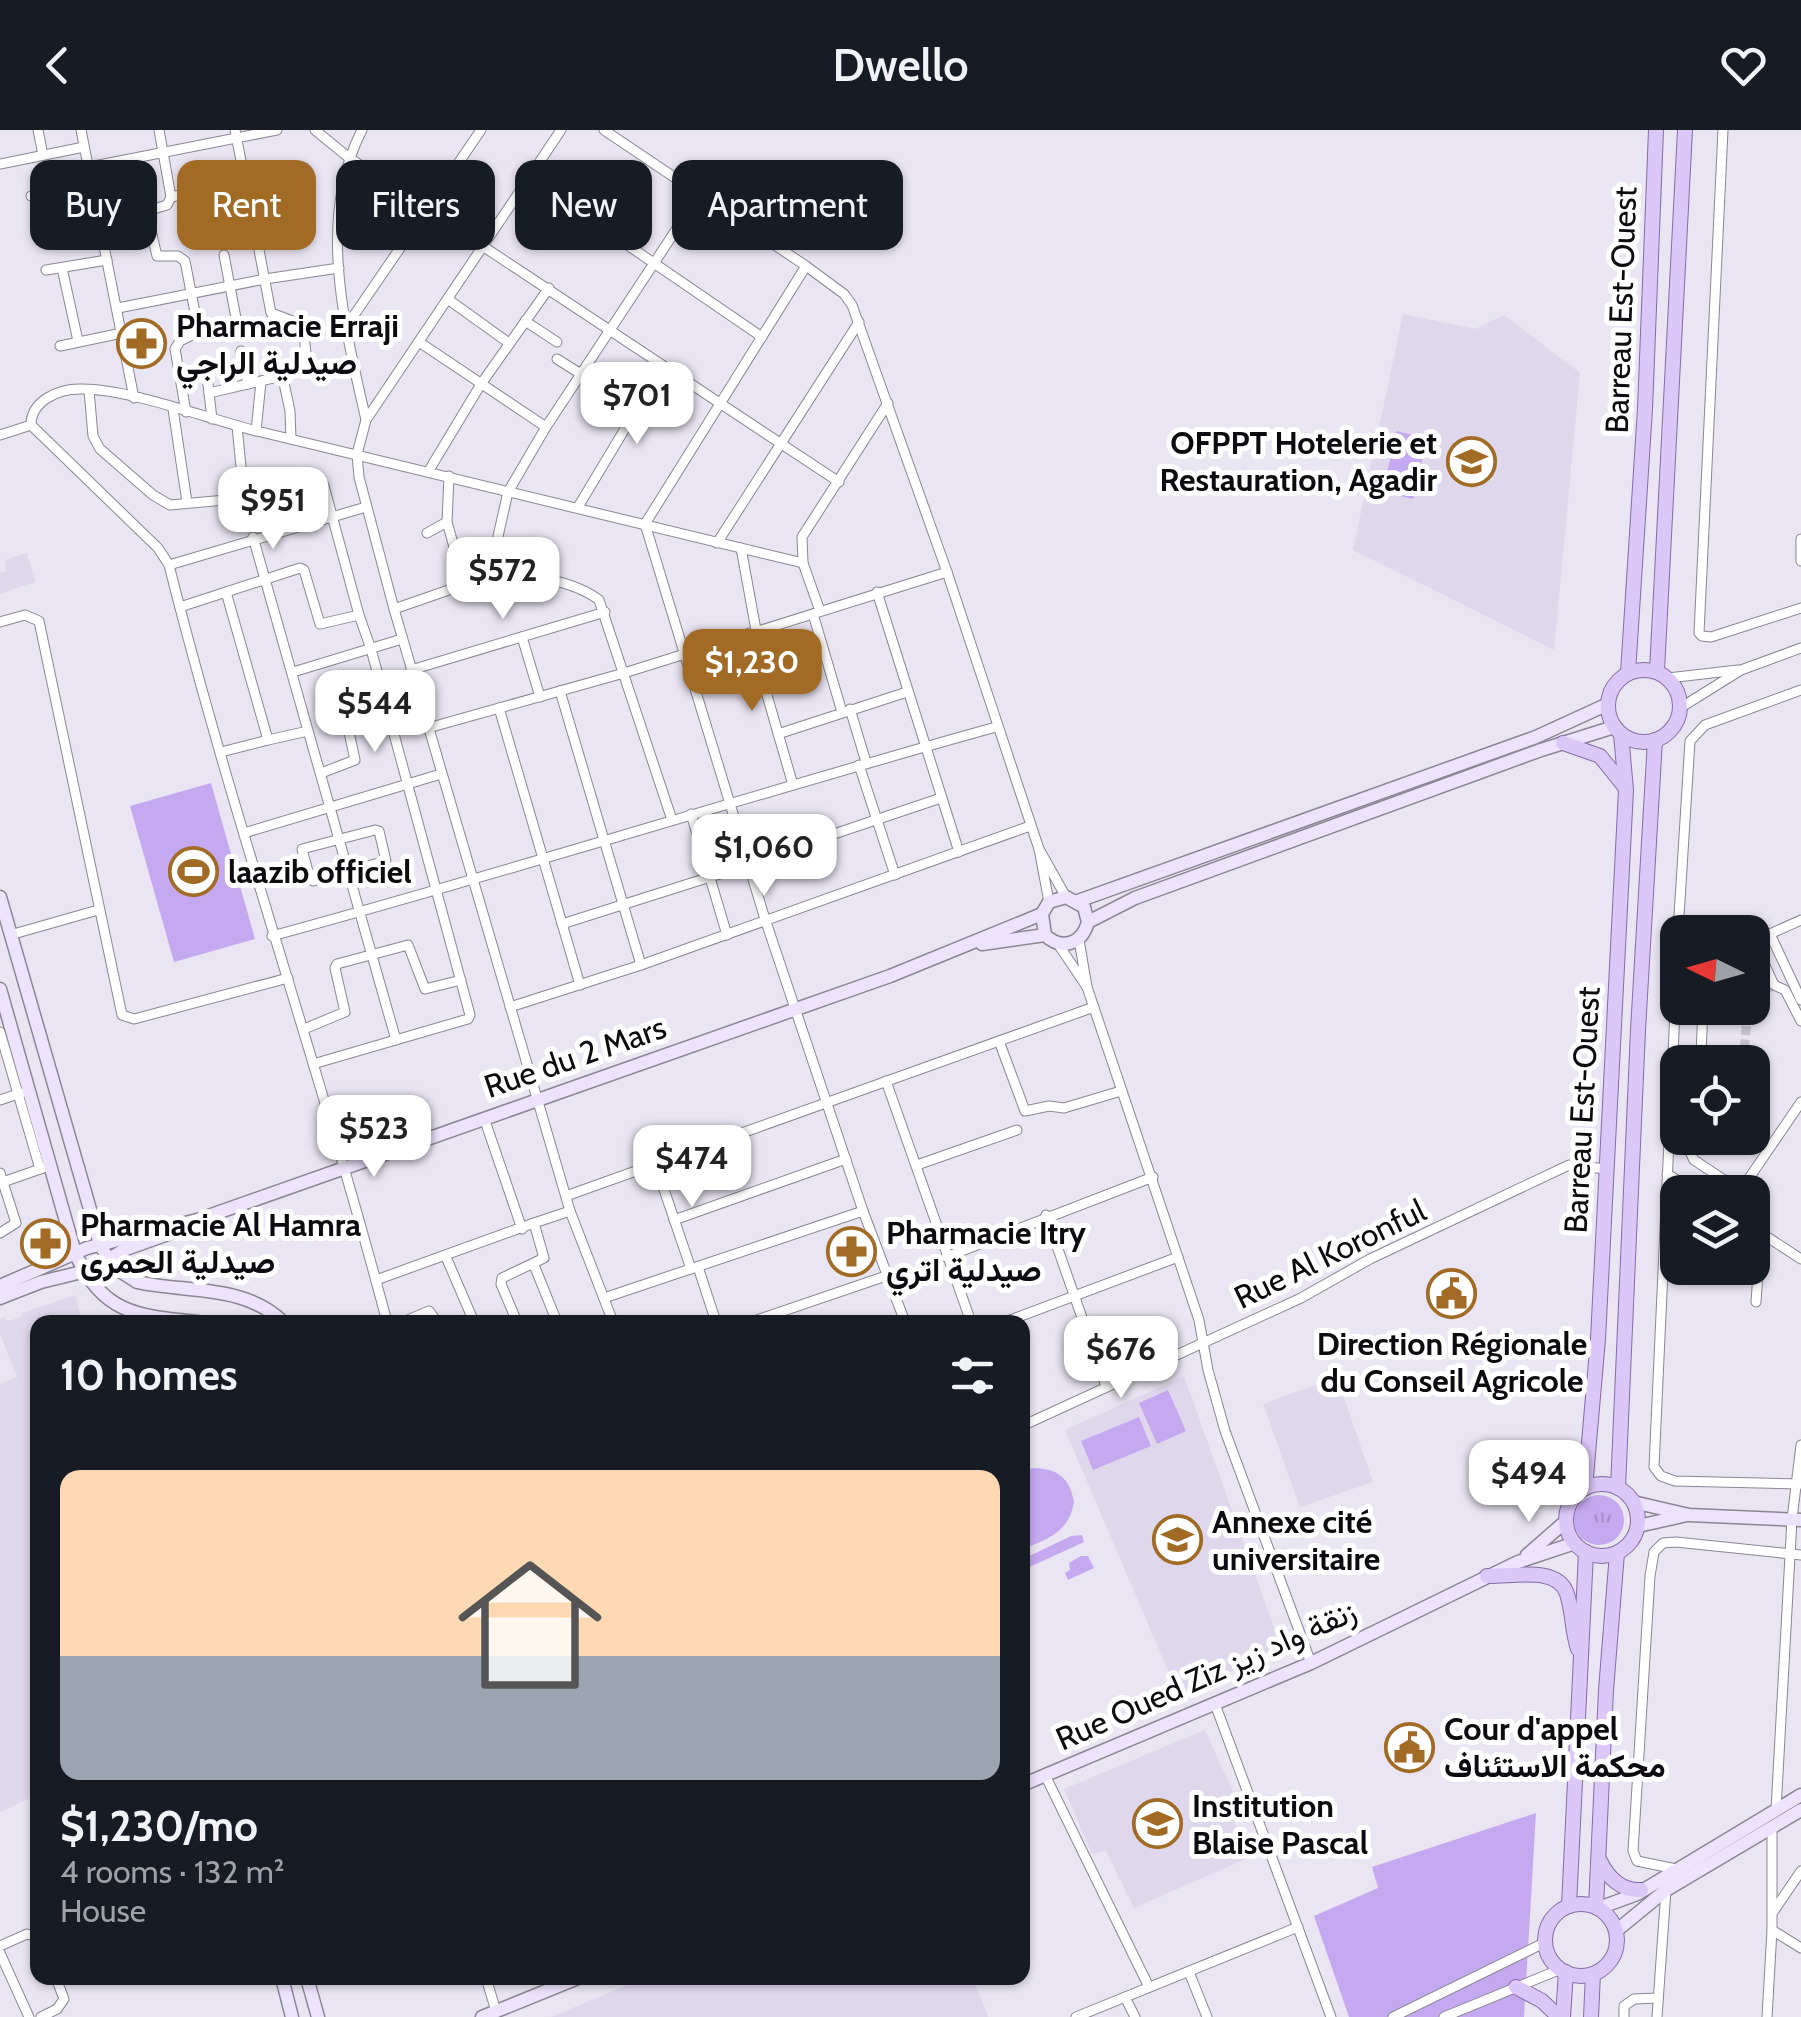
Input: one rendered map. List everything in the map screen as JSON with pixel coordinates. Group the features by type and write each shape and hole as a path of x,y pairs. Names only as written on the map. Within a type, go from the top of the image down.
{"main road":[{"name":"Barreau Est-Ouest","path":"1628,672 1645,409 1656,130"},
{"name":"Barreau Est-Ouest","path":"1663,674 1684,130"},
{"path":"1648,669 1663,674 1675,686 1680,708 1673,728 1656,740 1638,742 1618,731 1608,704 1614,684 1628,672 1648,669"},
{"name":"Barreau Est-Ouest","path":"1585,1488 1607,1168 1626,790 1618,731"},
{"name":"Barreau Est-Ouest","path":"1618,1488 1638,1030 1656,740"},
{"path":"1564,743 1600,756 1626,790"},
{"path":"1569,1906 1598,1908 1613,1922 1615,1952 1593,1974 1579,1976 1564,1971 1548,1952 1546,1942 1549,1924 1569,1906 1582,1661 1580,1548 1566,1521 1572,1500 1585,1488 1608,1484 1618,1488 1633,1502 1638,1526 1634,1537 1617,1553 1601,1556 1580,1548"},
{"path":"1598,1908 1617,1553"},
{"path":"1488,1576 1548,1576 1565,1588 1582,1661"},
{"path":"1598,1858 1616,1882 1641,1890"},
{"path":"1561,2017 1564,1971"},
{"path":"1591,2017 1593,1974"},
{"path":"1516,1987 1561,2017"}],"street":[{"path":"38,130 43,155"},
{"path":"81,130 87,160"},
{"path":"159,130 172,197 168,205 150,210 148,218 156,254 181,257 198,331 180,340 175,349 186,412"},
{"path":"126,160 236,133 277,130"},
{"path":"314,130 353,160"},
{"path":"362,130 348,157 339,209 338,268 366,420"},
{"path":"540,160 561,130"},
{"path":"604,130 672,177"},
{"path":"1723,130 1699,633 1710,637 1801,608"},
{"path":"458,160 476,132"},
{"path":"236,133 241,160"},
{"path":"0,164 84,146"},
{"path":"172,197 177,196"},
{"path":"495,230 515,198"},
{"path":"490,576 508,492 546,426 672,235"},
{"path":"105,250 134,398"},
{"path":"260,250 273,314 302,326 307,363 283,367 282,376 292,439"},
{"path":"348,324 399,250"},
{"path":"482,250 366,420 357,454 366,506 402,639 536,1100 570,1211 610,1315"},
{"path":"489,250 839,482"},
{"path":"638,250 762,337"},
{"path":"782,250 844,294 859,322 1038,849 1045,934 1058,944 1087,988"},
{"path":"224,254 236,318"},
{"path":"46,270 107,260"},
{"path":"806,266 646,524 765,919 902,1315"},
{"path":"62,268 78,342"},
{"path":"118,308 265,278 338,268"},
{"path":"428,472 481,384 549,288"},
{"path":"448,300 509,343"},
{"path":"525,320 556,342"},
{"path":"718,543 859,322"},
{"path":"60,346 122,334"},
{"path":"419,342 546,426"},
{"path":"241,351 248,384"},
{"path":"558,358 581,374"},
{"path":"578,507 662,366"},
{"path":"207,376 212,419"},
{"path":"209,393 282,376"},
{"path":"256,431 261,382"},
{"path":"89,390 93,436 100,449 170,505 269,496 321,485 327,488 331,516 382,688 470,1016 314,1064"},
{"path":"385,1315 346,1167 272,936 169,564 158,548 31,425 31,414 48,398 68,391 89,390 134,398 802,563"},
{"path":"888,402 805,529 800,545 802,563 863,764 875,820 894,875"},
{"path":"174,409 187,502"},
{"path":"0,435 31,425"},
{"path":"237,426 244,496"},
{"path":"449,476 447,522 456,554"},
{"path":"169,564 366,506"},
{"path":"427,533 447,522"},
{"path":"253,537 396,1040"},
{"path":"1801,539 1801,560"},
{"path":"741,548 753,631 794,785"},
{"path":"180,607 302,569 320,624 360,616"},
{"path":"428,728 624,673 947,572"},
{"path":"394,610 490,576 516,573 586,591 599,600 672,820"},
{"path":"226,592 268,740"},
{"path":"877,592 959,852"},
{"path":"411,670 605,612"},
{"path":"0,622 26,615 38,621 121,1013 126,1018 288,978"},
{"path":"522,637 540,696"},
{"path":"293,672 402,639"},
{"path":"1680,708 1741,670 1801,648"},
{"path":"1663,674 1741,670"},
{"path":"321,773 356,760 342,700 382,688"},
{"path":"1679,915 1687,749 1692,735 1705,725 1801,690"},
{"path":"560,691 641,965"},
{"path":"778,734 907,692"},
{"path":"1045,908 1548,732 1608,704"},
{"path":"499,708 580,985"},
{"path":"272,936 474,881 996,726"},
{"path":"220,752 308,730"},
{"path":"1058,944 1078,940 1088,922 1135,898 1564,743 1618,731"},
{"path":"244,833 442,774"},
{"path":"834,834 942,798"},
{"path":"691,814 726,935"},
{"path":"510,1007 641,965 1030,826"},
{"path":"379,831 386,861 349,873 312,881 302,850 379,831"},
{"path":"1038,849 1072,899 1084,907 1088,922"},
{"path":"562,924 748,865"},
{"path":"0,897 100,1244 108,1260 124,1276 137,1282 241,1297 274,1315"},
{"name":"Rue du 2 Mars","path":"0,1298 41,1282 84,1272 126,1249 197,1220 970,946 1045,908"},
{"path":"10,935 98,910"},
{"path":"1801,920 1770,934 1801,1000"},
{"name":"Rue du 2 Mars","path":"970,946 1045,934"},
{"path":"1078,940 1087,988 1153,1176 1204,1344 1224,1431 1311,1663"},
{"path":"304,1029 344,1014 335,966 371,954 410,946 423,988 430,990 461,980"},
{"path":"1770,981 1772,986 1785,990 1801,1021"},
{"path":"0,989 3,1032 75,1253 103,1296 126,1311 152,1315"},
{"path":"566,1196 1094,1007"},
{"path":"999,1040 1025,1111 1034,1107 1064,1108 1121,1091"},
{"path":"886,1081 968,1315"},
{"path":"0,1100 22,1092"},
{"path":"1770,1149 1801,1102"},
{"path":"484,1118 522,1229"},
{"path":"917,1165 1017,1130"},
{"path":"1668,1155 1656,1472 1674,1481 1798,1483"},
{"path":"1692,1155 1738,1188 1743,1187 1766,1155"},
{"path":"674,1220 846,1159"},
{"path":"655,1163 713,1315"},
{"name":"Rue Al Koronful","path":"1030,1422 1301,1298 1370,1260 1569,1165 1607,1168"},
{"path":"0,1233 16,1224 2,1183 45,1167"},
{"path":"946,1257 1153,1176"},
{"path":"376,1280 570,1211"},
{"path":"604,1298 863,1211"},
{"path":"1046,1216 1106,1386"},
{"name":"Rue du 2 Mars","path":"0,1286 100,1244 197,1220"},
{"path":"514,1315 501,1281 542,1261 545,1255 534,1224"},
{"path":"1770,1238 1801,1259"},
{"path":"446,1257 471,1315"},
{"path":"1024,1315 1178,1257"},
{"path":"534,1265 554,1315"},
{"path":"772,1315 886,1276"},
{"path":"1756,1285 1756,1302"},
{"path":"1776,1810 1801,1444"},
{"path":"1633,1502 1689,1514 1796,1520"},
{"path":"1638,1526 1689,1514"},
{"name":"Rue Oued Ziz زنقة واد زيز","path":"1518,1562 1566,1521"},
{"path":"1676,1869 1642,1863 1633,1851 1654,1552 1662,1543 1676,1542 1796,1554"},
{"name":"Rue Oued Ziz زنقة واد زيز","path":"1030,1781 1311,1663 1518,1562 1580,1548"},
{"path":"1787,1641 1801,1642"},
{"path":"1215,1704 1330,2017"},
{"path":"1044,1775 1149,1987"},
{"path":"1598,1908 1641,1890 1801,1795"},
{"path":"1616,1931 1666,1890 1801,1810"},
{"path":"1767,2017 1772,1827"},
{"path":"1772,1914 1801,1872"},
{"path":"1658,2017 1666,1890"},
{"path":"1076,2017 1298,1927"},
{"path":"1772,1930 1801,1948"},
{"path":"29,2017 0,1949 30,1935"},
{"path":"1393,2017 1546,1942"},
{"path":"1444,2017 1564,1971"},
{"path":"1189,1972 1207,2017"},
{"path":"41,2017 59,2013 64,1999 59,1985"},
{"path":"284,1985 292,2017"},
{"path":"310,1985 318,2017"},
{"path":"488,1985 496,2011"},
{"path":"482,2017 561,1985"},
{"path":"1126,1996 1135,2017"},
{"path":"1624,2017 1624,2006 1632,2000 1658,1998"}],"shaded area":[{"name":"OFPPT Hotelerie et Restauration, Agadir","path":"1403,314 1475,329 1504,315 1580,373 1554,650 1353,550"},
{"path":"27,553 35,582 0,594 0,573 6,571 5,560"},
{"path":"76,1295 80,1315 30,1315 30,1798 0,1812 0,1384 17,1377 0,1333 0,1319 22,1317 22,1313"},
{"name":"Annexe cité universitaire","path":"1184,1376 1282,1650 1178,1694 1065,1430"},
{"path":"1337,1377 1373,1482 1300,1507 1263,1404"},
{"name":"Institution Blaise Pascal","path":"1205,1730 1233,1792 1226,1798 1248,1858 1134,1908 1106,1851 1092,1854 1064,1789"},
{"path":"627,1985 976,1985 988,2017 551,2017"}],"green space":[{"path":"1396,431 1427,438 1413,499 1383,492"},
{"name":"laazib officiel","path":"211,783 255,939 174,962 130,806"},
{"path":"1168,1390 1186,1431 1157,1444 1139,1403"},
{"path":"1139,1417 1151,1446 1093,1470 1081,1441"},
{"path":"1030,1469 1050,1470 1062,1476 1074,1502 1062,1527 1030,1546"},
{"path":"1599,1495 1617,1502 1624,1520 1617,1538 1599,1545 1581,1538 1574,1520 1581,1502"},
{"path":"1082,1535 1084,1542 1030,1567 1030,1556 1071,1536"},
{"path":"1088,1556 1094,1568 1068,1580 1065,1573 1070,1570 1069,1563"},
{"path":"1536,1813 1524,2017 1349,2017 1314,1916 1378,1888 1372,1867"}],"tunnel":[{"path":"1745,1045 1746,1025"}],"place":[{"name":"Pharmacie Erraji صيدلية الراجي","path":"141,344"},
{"name":"OFPPT Hotelerie et Restauration, Agadir","path":"1472,461"},
{"name":"laazib officiel","path":"193,872"},
{"name":"Pharmacie Al Hamra صيدلية الحمرى","path":"45,1243"},
{"name":"Pharmacie Itry صيدلية اتري","path":"851,1251"},
{"name":"Direction Régionale du Conseil Agricole","path":"1452,1294"},
{"name":"Annexe cité universitaire","path":"1177,1540"},
{"name":"Cour d'appel محكمة الاستئناف","path":"1409,1747"},
{"name":"Institution Blaise Pascal","path":"1157,1824"}]}
